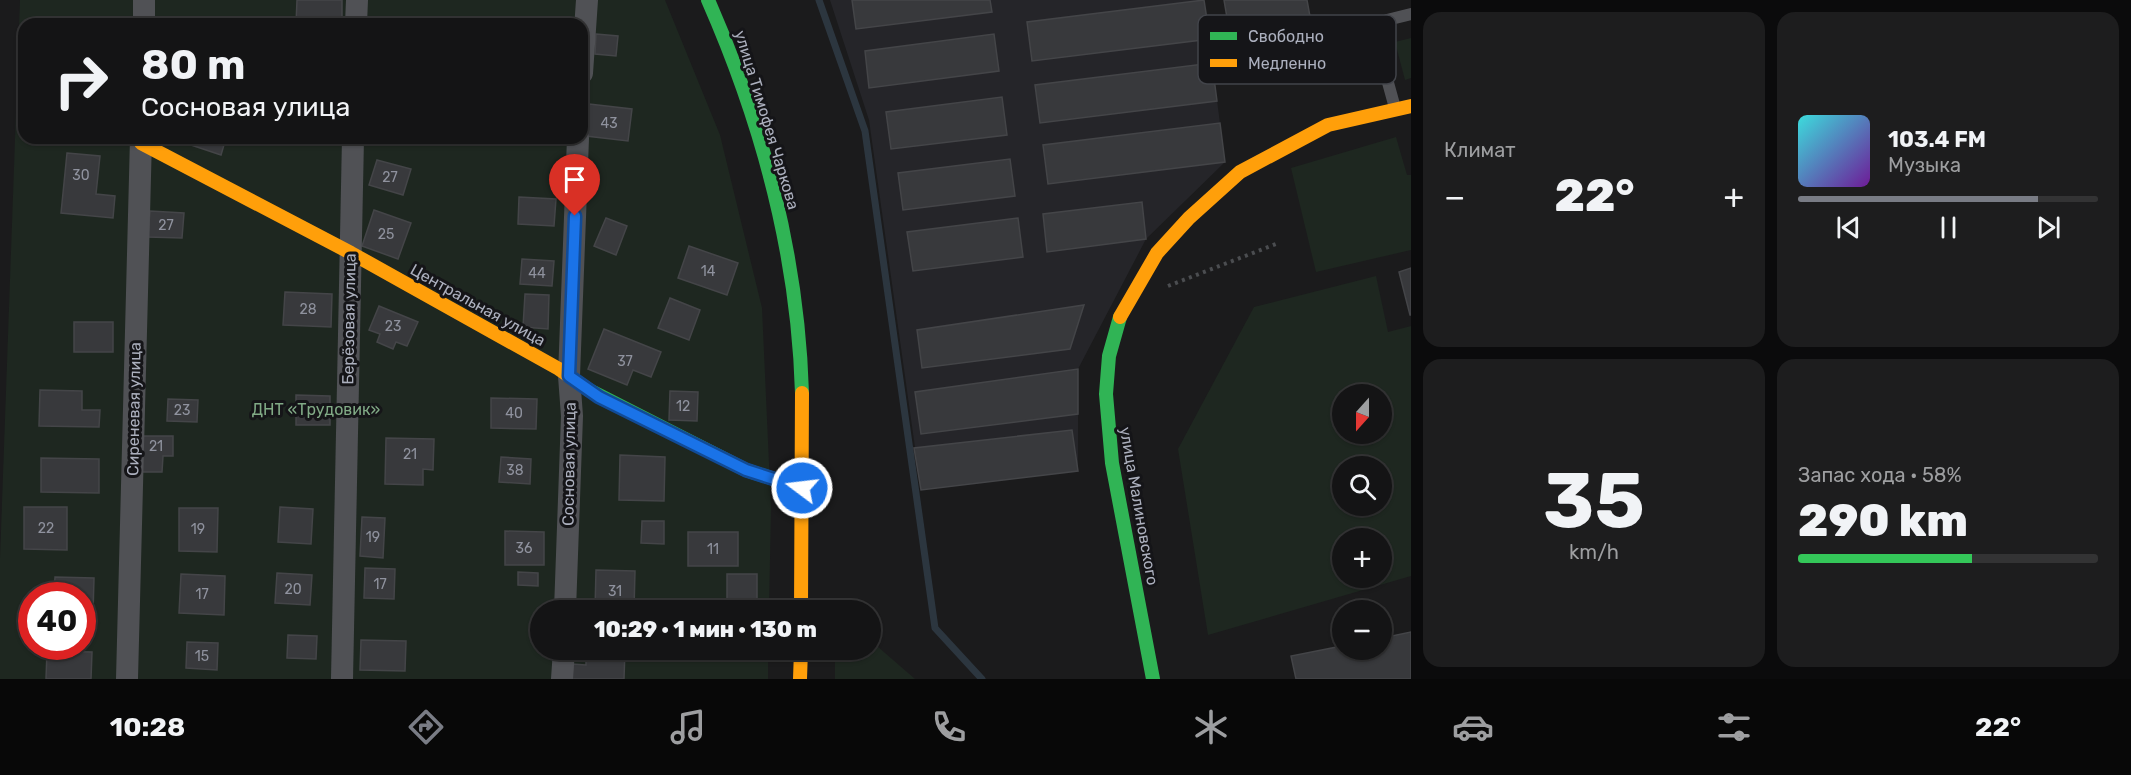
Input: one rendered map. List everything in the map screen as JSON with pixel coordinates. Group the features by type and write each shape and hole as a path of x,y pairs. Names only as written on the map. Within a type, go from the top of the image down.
{"street":[{"path":"144,0 144,18"},
{"path":"356,18 357,0"},
{"path":"586,18 587,0"},
{"name":"улица Тимофея Чаркова","path":"708,0 727,39 779,206 795,304 801,369 801,600"},
{"name":"улица Малиновского","path":"1152,679 1112,463 1106,394 1109,356 1122,311 1157,253 1189,218 1240,172 1328,125 1411,106"},
{"name":"Сиреневая улица","path":"128,679 141,144"},
{"name":"Центральная улица","path":"148,144 560,369 599,397 746,470 802,488"},
{"name":"Берёзовая улица","path":"342,679 353,144"},
{"name":"Сосновая улица","path":"565,600 572,416 569,376 578,144"},
{"path":"562,679 563,660"},
{"path":"800,679 801,660"}],"lane":[{"path":"1396,18 1411,14"},
{"path":"1388,84 1395,110"}],"path":[{"path":"1138,284 1156,291 1276,244"}],"shaded area":[{"path":"830,0 1204,0 1206,15 1198,15 1198,84 1215,84 1225,162 1146,239 1078,369 1078,471 921,490 869,120"}],"green space":[{"name":"ДНТ «Трудовик»","path":"20,0 665,0 720,135 762,308 771,508 769,600 530,600 530,660 768,660 768,679 0,679 0,559 18,56 18,144 588,144 588,18 19,18"},
{"path":"1411,38 1411,78 1405,80 1396,46 1396,42"},
{"path":"1396,137 1407,175 1411,175 1411,250 1316,272 1291,168"},
{"path":"1376,276 1388,332 1411,326 1411,576 1392,582 1392,528 1332,528 1332,588 1370,588 1208,635 1178,449 1254,307"},
{"path":"881,650 915,679 835,679 835,660 881,660"}],"building":[{"path":"297,0 342,0 342,18 296,18"},
{"path":"852,0 990,0 992,12 856,29"},
{"path":"1204,0 1206,15 1198,15 1198,40 1032,61 1027,22"},
{"path":"1224,0 1307,0 1310,15 1227,15"},
{"path":"596,34 618,36 616,56 595,54"},
{"path":"994,34 999,71 869,88 865,51"},
{"path":"1198,65 1198,84 1215,84 1217,101 1040,123 1035,85"},
{"path":"1002,97 1007,135 891,149 886,112"},
{"path":"589,104 632,109 628,141 588,136"},
{"path":"1220,123 1225,162 1048,184 1043,145"},
{"path":"188,144 224,144 221,155"},
{"path":"67,153 100,156 96,194 115,196 113,218 61,213"},
{"path":"1010,159 1015,196 903,210 898,173"},
{"path":"377,160 411,169 403,195 369,185"},
{"path":"519,197 556,199 554,226 518,224"},
{"path":"1142,202 1146,239 1047,252 1043,214"},
{"path":"374,210 411,223 398,259 362,246"},
{"path":"150,211 184,213 182,238 148,237"},
{"path":"606,218 627,226 616,255 594,246"},
{"path":"1018,218 1023,257 913,271 907,232"},
{"path":"689,246 738,263 727,295 678,278"},
{"path":"522,259 554,261 552,286 520,284"},
{"path":"1411,268 1411,315 1410,315 1399,272"},
{"path":"285,292 332,294 331,327 283,325"},
{"path":"525,294 549,295 548,329 523,327"},
{"path":"670,298 700,310 689,340 658,328"},
{"path":"1084,305 1070,349 922,368 917,330"},
{"path":"379,306 418,322 407,346 396,342 393,349 377,342 380,334 369,330"},
{"path":"74,322 113,322 113,352 74,352"},
{"path":"604,329 661,352 651,377 633,370 627,385 588,369"},
{"path":"1078,369 1078,414 921,434 915,392"},
{"path":"40,390 82,391 82,410 100,410 99,427 39,426"},
{"path":"670,391 698,392 697,421 669,420"},
{"path":"296,395 330,396 330,425 296,425"},
{"path":"491,398 537,399 536,429 491,428"},
{"path":"168,399 198,400 197,422 167,421"},
{"path":"1072,430 1078,471 921,490 914,448"},
{"path":"140,436 173,436 173,456 163,456 162,472 139,472"},
{"path":"386,438 434,439 433,470 423,469 423,485 385,484"},
{"path":"620,455 665,457 664,501 619,500"},
{"path":"501,457 531,459 530,484 499,482"},
{"path":"41,458 99,459 99,493 41,492"},
{"path":"24,507 67,507 67,550 24,549"},
{"path":"280,507 313,509 311,544 278,542"},
{"path":"179,508 218,508 217,552 179,551"},
{"path":"362,517 385,518 383,558 360,556"},
{"path":"642,521 664,521 664,544 641,543"},
{"path":"505,531 544,532 544,565 505,565"},
{"path":"688,532 738,532 738,566 688,566"},
{"path":"365,568 395,569 394,599 364,598"},
{"path":"596,570 635,571 634,600 595,600"},
{"path":"518,572 538,573 538,586 518,585"},
{"path":"277,573 312,575 310,605 275,603"},
{"path":"181,574 225,576 224,615 179,613"},
{"path":"727,574 757,574 757,600 727,600"},
{"path":"55,577 94,578 94,582 55,582"},
{"path":"1411,632 1411,679 1296,679 1291,656 1332,648 1332,660 1392,660 1392,636"},
{"path":"288,635 317,636 316,659 287,658"},
{"path":"361,640 406,641 405,671 360,670"},
{"path":"187,642 218,643 217,670 186,668"},
{"path":"47,660 92,660 91,679 46,679"},
{"path":"586,660 625,660 624,679 572,679 573,664 586,665"}],"waterway":[{"path":"819,0 865,131 935,628 982,679"}],"traffic: fast":[{"path":"708,0 745,95 774,192 793,291 802,393"},
{"path":"1120,317 1109,356 1106,394 1112,463 1153,679"},
{"path":"589,390 746,470 802,488"}],"traffic: slow":[{"path":"1120,317 1157,253 1189,218 1240,172 1328,125 1411,106"},
{"path":"143,144 351,253 559,369 589,390"},
{"path":"801,600 802,393"},
{"path":"800,679 801,660"}],"route":[{"path":"575,216 569,376 599,397 746,470 802,488"}]}
